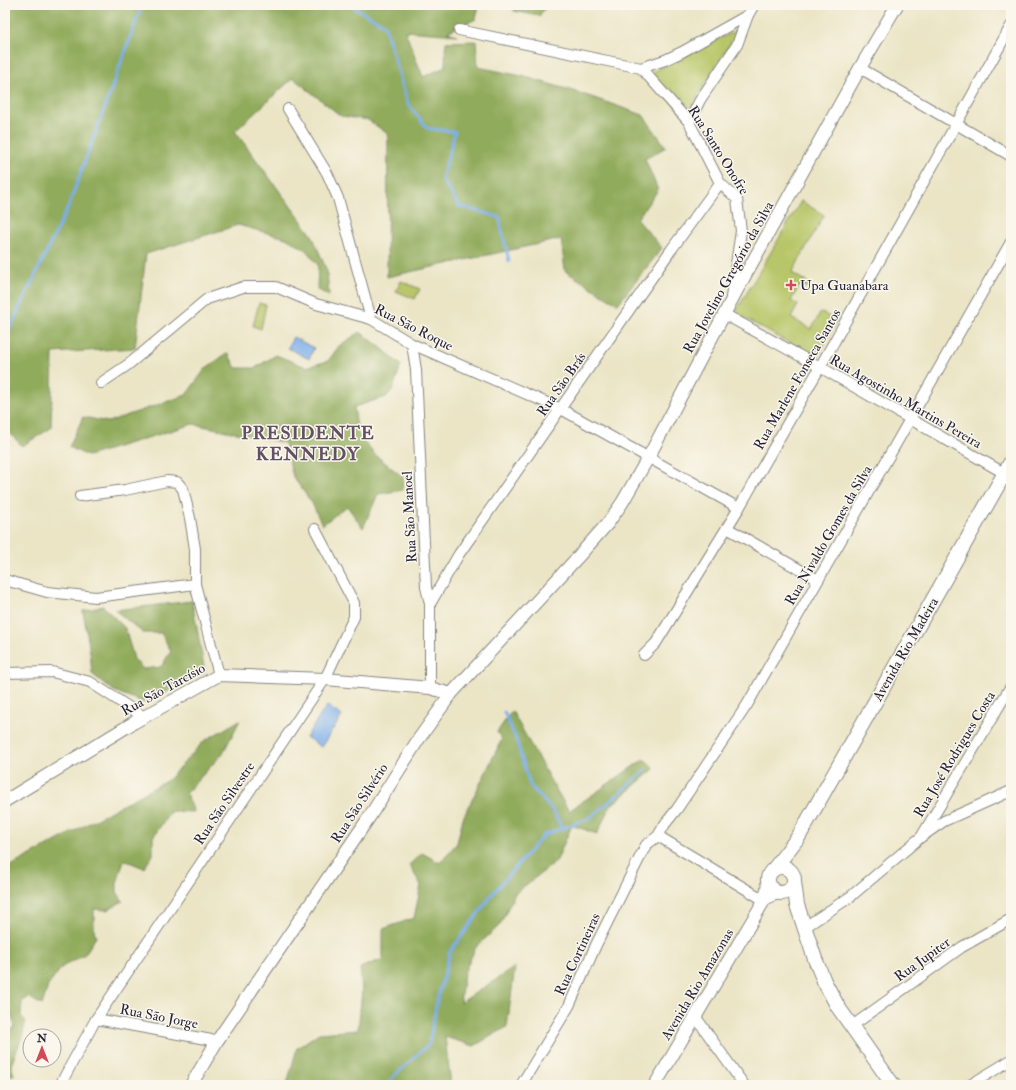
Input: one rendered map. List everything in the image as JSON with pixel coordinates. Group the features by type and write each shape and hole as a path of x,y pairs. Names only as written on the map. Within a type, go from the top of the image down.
{"main road":[{"name":"Avenida Rio Madeira","path":"774,869 799,836 1009,471"},
{"name":"Avenida Rio Madeira","path":"799,836 792,856 793,878 796,900 815,958 824,981 838,1007 893,1085"},
{"path":"777,890 790,890 793,878 786,868 774,869 769,876 777,890 789,898 803,923"}],"street":[{"path":"689,122 700,100 737,45 748,15 754,5"},
{"name":"Rua Jovelino Gregório da Silva","path":"577,558 608,523 622,503 631,485 648,458 731,301 860,68 897,5"},
{"path":"459,30 641,68 665,60 682,52 748,15"},
{"name":"Rua Marlene Fonseca Santos","path":"644,655 656,643 739,508 820,367 1011,26"},
{"name":"Rua Santo Onofre","path":"641,68 689,122 720,183 736,199 741,231 731,301"},
{"path":"860,68 1011,156"},
{"path":"288,109 327,173 338,198 371,319"},
{"name":"Rua São Brás","path":"430,604 459,554 667,256 720,183"},
{"name":"Rua Nivaldo Gomes da Silva","path":"658,836 747,705 1011,242"},
{"name":"Rua São Roque","path":"101,383 129,364 207,300 243,287 276,287 316,304 371,319 412,344 561,409 739,508"},
{"name":"Rua Agostinho Martins Pereira","path":"724,314 820,367 910,420 1009,471"},
{"name":"Rua São Manoel","path":"412,344 416,370 426,587 430,604 430,688"},
{"path":"80,496 125,490 167,481 177,482 183,489 195,548 195,584 219,676"},
{"name":"Rua São Silvestre","path":"60,1085 96,1019 325,679 354,617 354,603 315,528"},
{"path":"727,528 818,580"},
{"name":"Rua São Silvério","path":"191,1085 216,1041 370,816 418,740 451,694 577,558"},
{"path":"5,580 47,592 96,596 195,584"},
{"path":"5,673 52,672 90,682 144,717"},
{"name":"Rua São Tarcísio","path":"5,801 144,717 219,676 325,679 430,688 451,694"},
{"name":"Rua José Rodrigues Costa","path":"921,837 1011,686"},
{"path":"803,923 850,897 921,837 944,821 1011,791"},
{"path":"658,836 765,899"},
{"name":"Rua Cortineiras","path":"521,1085 569,1006 596,945 646,845 658,836"},
{"name":"Avenida Rio Amazonas","path":"655,1085 765,899 777,890"},
{"name":"Rua Jupiter","path":"852,1026 962,947 1011,919"},
{"path":"696,1016 744,1085"},
{"name":"Rua São Jorge","path":"96,1019 216,1041"},
{"path":"970,1085 1011,1060"}],"green space":[{"path":"5,5 479,5 476,19 447,32 457,35 405,31 423,77 445,67 446,42 476,41 478,67 522,76 577,92 643,115 666,147 645,159 658,190 637,219 662,248 618,304 565,271 561,239 387,277 388,134 368,120 341,116 293,78 235,131 312,235 327,271 329,296 317,289 318,265 306,250 286,238 238,225 146,254 135,348 53,353 51,428 22,446 7,430 5,434"},
{"path":"514,5 547,5 539,16 514,11"},
{"path":"739,29 685,117 646,75"},
{"path":"801,201 824,215 792,273 810,284 809,287 799,286 791,301 798,305 791,318 811,329 821,312 837,321 816,358 735,313"},
{"path":"401,281 420,289 415,299 396,291"},
{"path":"259,303 266,305 261,329 253,326"},
{"path":"360,332 401,365 393,389 386,397 354,407 358,434 374,454 403,477 403,490 378,494 363,528 347,506 322,525 312,503 293,477 285,443 193,424 88,456 69,447 83,417 108,422 186,395 206,368 228,353 236,368 255,368 276,355 306,367 328,361 340,345"},
{"path":"192,601 205,672 145,703 114,691 92,674 83,611 103,606 125,628 134,659 143,669 161,667 171,651 161,633 143,633 115,610"},
{"path":"512,711 569,811 644,759 655,768 610,806 597,834 572,825 556,862 515,893 500,925 476,947 464,973 460,1003 515,967 507,1027 474,1046 445,1037 451,1085 249,1085 287,1084 297,1048 319,1033 358,1030 362,991 360,968 383,959 383,929 414,918 421,885 409,865 422,853 440,863 457,843 463,818 502,739 497,732"},
{"path":"240,720 223,753 186,793 194,812 171,811 153,837 153,855 144,868 124,860 117,883 117,892 123,901 107,910 94,909 94,930 96,937 85,954 62,967 48,986 42,1005 28,997 22,1001 21,1016 26,1021 24,1028 22,1028 21,1040 11,1065 14,1075 5,1075 5,1038 15,1026 10,1011 5,1010 5,869 168,780 204,741"}],"water":[{"path":"293,337 314,348 309,359 288,348"},
{"path":"327,706 342,716 321,747 306,737"}],"waterway":[{"path":"5,338 69,205 141,8 149,5"},
{"path":"349,5 384,24 408,104 427,128 455,132 442,179 459,206 499,217 509,261"},
{"path":"504,712 515,736 530,785 553,811 562,828"},
{"path":"387,1085 390,1080 429,1044 437,1001 450,952 494,892 544,835 588,819 612,800 645,770"}],"place":[{"name":"Upa Guanabara","path":"791,285"}],"district":[{"name":"PRESIDENTE KENNEDY","path":"308,443"}]}
